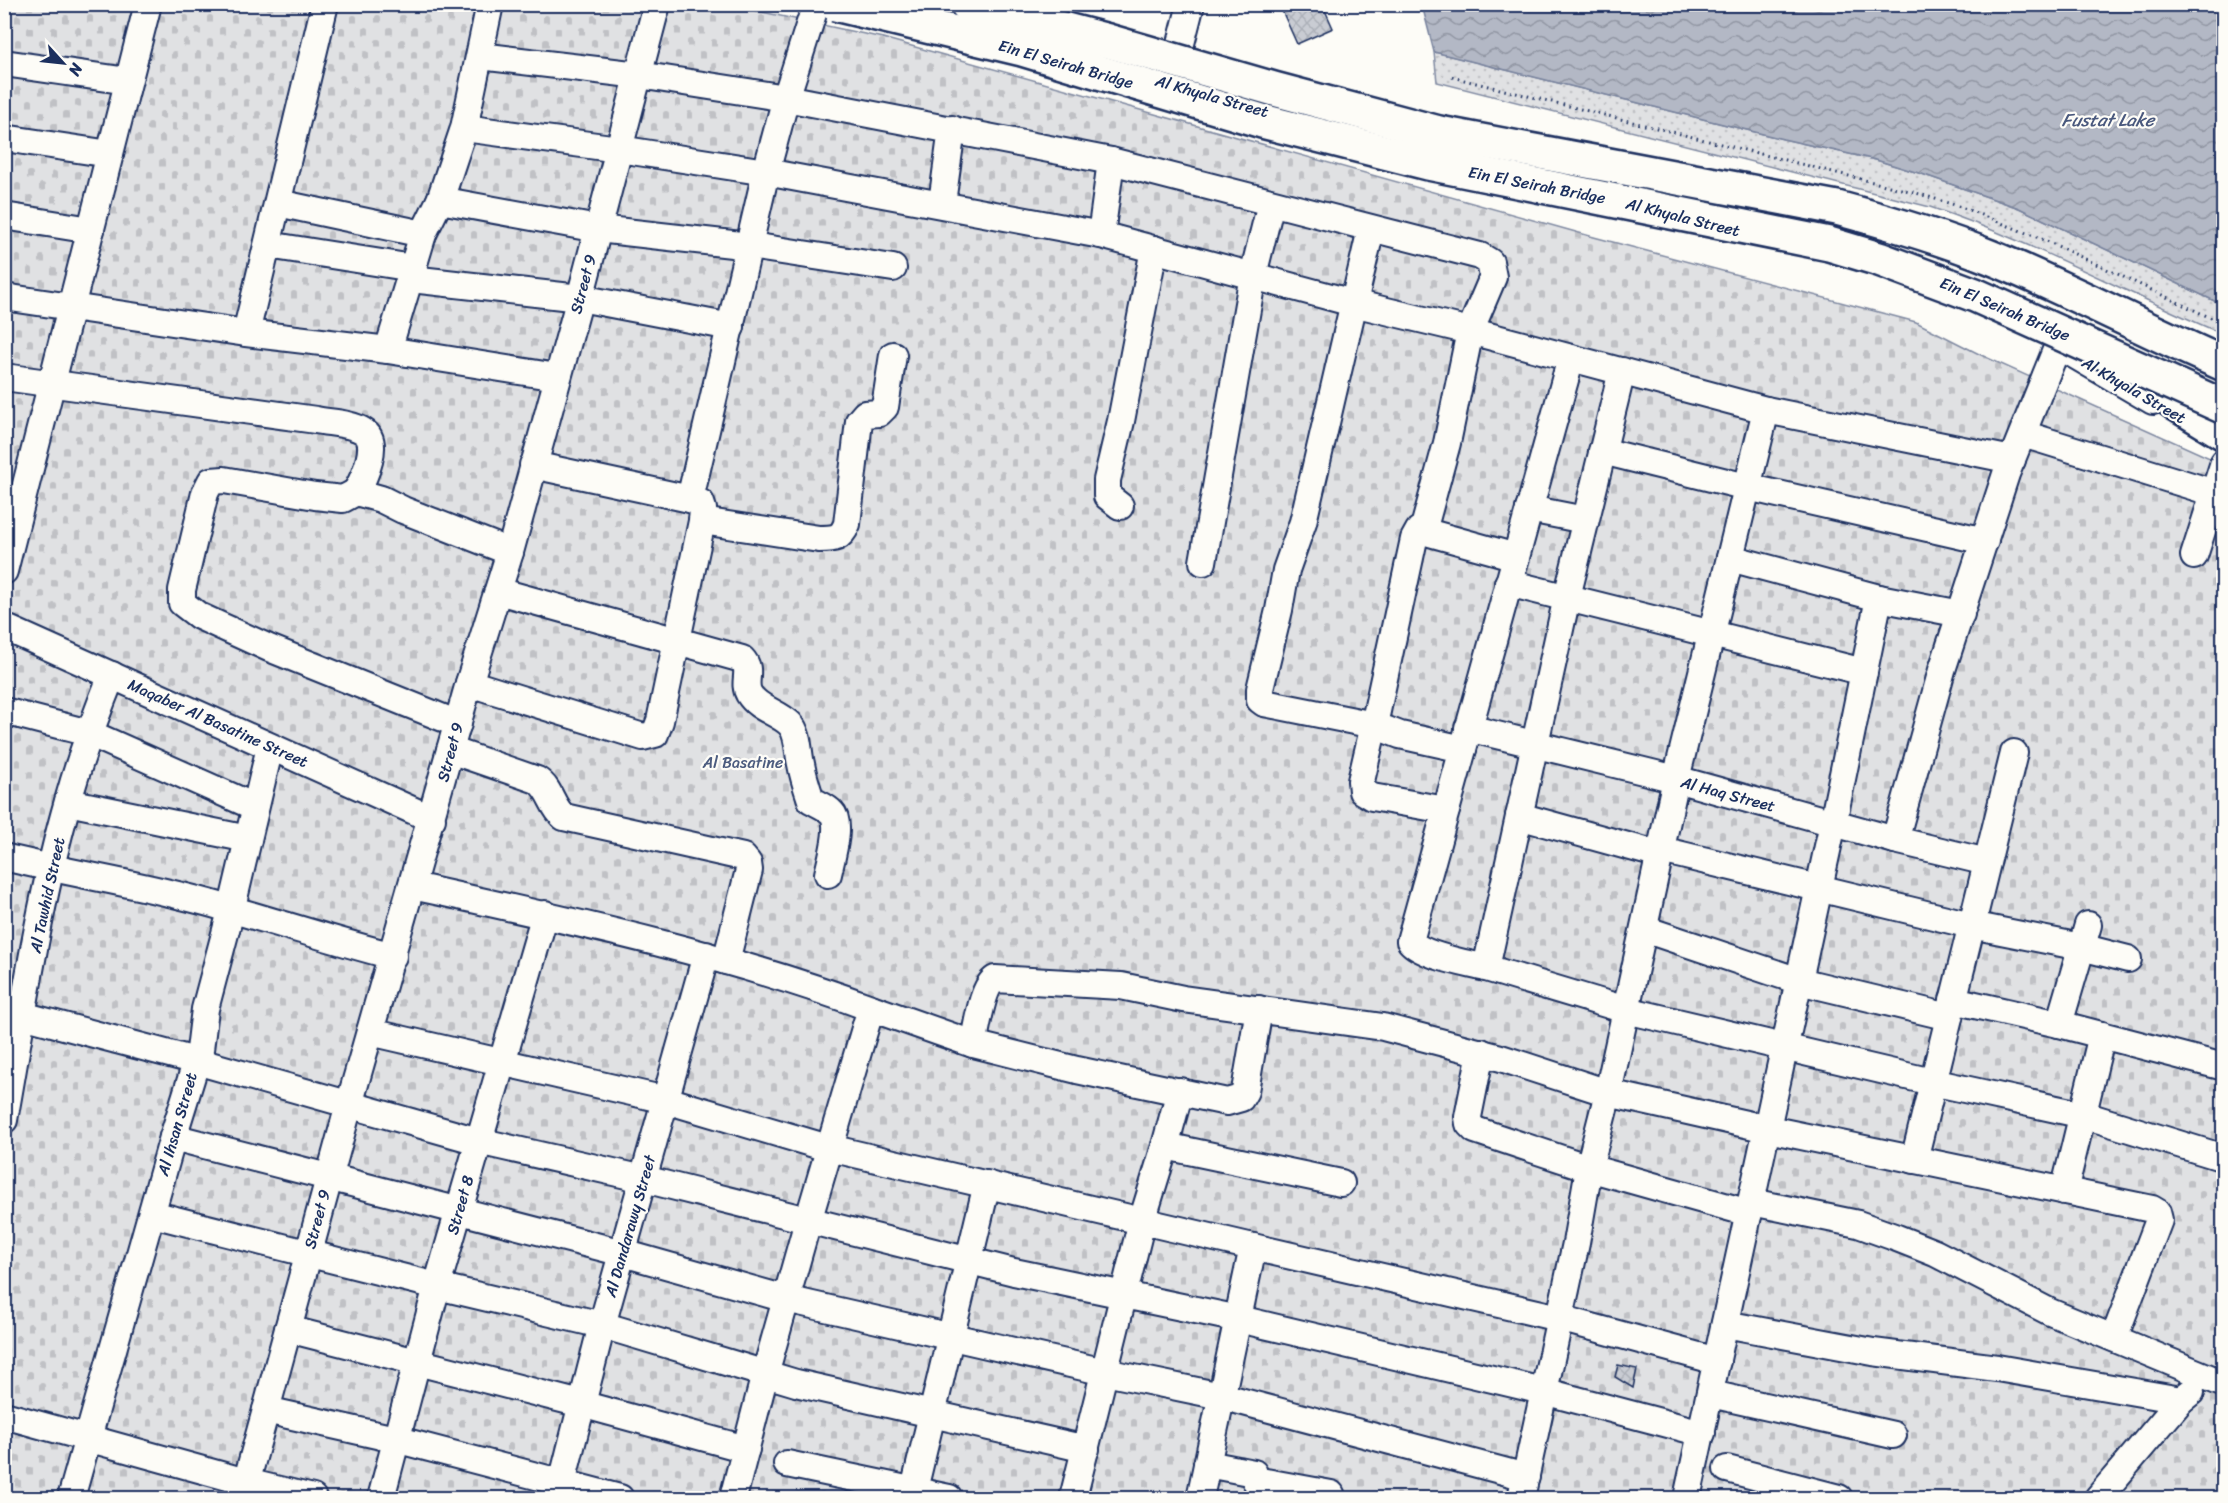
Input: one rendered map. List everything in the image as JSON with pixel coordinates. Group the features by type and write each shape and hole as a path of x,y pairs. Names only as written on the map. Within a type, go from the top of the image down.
{"highway":[{"name":"Ein El Seirah Bridge","path":"834,4 1022,49 1263,121 1428,163 1829,244 1975,295 2223,407"},
{"name":"Ein El Seirah Bridge","path":"967,4 1014,9 1274,89 1439,133 1837,208 1890,222 1940,238 2038,278 2223,364"},
{"path":"2116,358 2157,391 2223,433"}],"street":[{"path":"4,571 14,495 52,383 148,4"},
{"path":"246,333 325,4"},
{"path":"388,350 423,234 440,200 464,128 490,4"},
{"name":"Street 9","path":"244,1490 348,1105 393,956 469,683 510,552 580,298 657,4"},
{"path":"469,683 637,736 650,736 657,730 678,640 696,510 731,327 766,172 786,98 816,4"},
{"name":"Al Khyala Street","path":"869,4 1101,64 1326,129 1865,264 1936,288 2002,317 2058,345 2223,442"},
{"path":"1187,53 1191,4"},
{"path":"1171,85 1202,29 1200,12 1196,4"},
{"name":"Al Khyala Street","path":"1014,9 1187,53 1335,96 1697,186 1873,233 1950,258 2022,287 2223,380"},
{"path":"480,56 639,75 786,98 952,129 1111,161 1480,256 1490,262 1493,277 1470,331 1447,443 1423,531"},
{"path":"4,63 128,81"},
{"path":"464,128 766,172 1101,234 1353,303 1470,331 1766,410 2012,460"},
{"path":"942,203 952,129"},
{"path":"4,138 110,154"},
{"path":"1101,234 1111,161"},
{"path":"440,200 598,229 750,246 893,268"},
{"path":"278,203 423,234"},
{"path":"1203,562 1253,275 1271,203"},
{"path":"4,216 91,230"},
{"path":"1353,303 1371,229"},
{"path":"268,245 412,273 580,298 731,327"},
{"path":"1120,506 1107,496 1105,490 1155,249"},
{"path":"4,297 246,333 388,350 557,377"},
{"name":"Al Haq Street","path":"1353,303 1303,522 1286,570 1260,700 1264,703 1374,724 1400,735 1534,745 1676,779 1895,840 1987,862"},
{"path":"1895,840 1942,670 2012,460 2058,345"},
{"path":"533,465 696,510 819,539 834,539 842,535 847,524 859,422 865,414 879,413 885,407 893,355"},
{"path":"1571,358 1410,941 1412,945 1432,954 1626,1010 1783,1048 2084,1115 2223,1158"},
{"path":"1486,968 1567,597 1622,371"},
{"path":"4,377 316,420 365,432 369,437 371,460 356,492 343,499 224,480 211,482 205,493 182,590 182,603 199,616 269,648 458,724"},
{"path":"173,1137 623,1253 786,1299 1105,1372 1221,1396 1524,1488 1589,1168 1608,1093 1676,779 1766,410"},
{"path":"2023,434 2218,495"},
{"path":"1602,451 1747,487 1985,541"},
{"path":"2194,556 2218,495 2223,462"},
{"path":"356,492 381,499 403,510 510,552"},
{"path":"1529,509 1585,520"},
{"path":"1446,810 1372,797 1362,791 1361,781 1414,539 1418,531 1423,531 1516,557"},
{"path":"1730,558 1879,598 1961,614"},
{"path":"1508,583 1712,632 1864,672"},
{"path":"498,591 742,659 748,669 746,687 750,696 793,727 811,800 830,810 836,818 836,831 828,874"},
{"path":"1687,1498 1711,1395 1879,598"},
{"name":"Maqaber Al Basatine Street","path":"4,627 432,819"},
{"name":"Al Tawhid Street","path":"4,1120 51,869 89,733 112,675"},
{"path":"4,711 89,733 255,807"},
{"name":"Al Ihsan Street","path":"71,1498 173,1137 202,1044 206,1002 231,911 270,747"},
{"name":"Al Dandarawy Street","path":"450,750 537,780 546,788 560,814 568,819 743,856 748,863 749,870 666,1100 602,1325 560,1491"},
{"path":"1914,1160 2014,753"},
{"path":"68,802 248,839"},
{"path":"1518,816 1971,926 2084,936 2128,959"},
{"path":"4,857 51,869 126,883 393,956"},
{"path":"412,886 544,914 716,958 973,1044 1136,1084 1227,1102 1241,1098 1248,1078 1259,1009"},
{"name":"Street 8","path":"381,1498 437,1286 544,914"},
{"path":"1644,929 1798,981 1951,1009 2059,1024 2223,1067"},
{"path":"2059,1024 2084,936"},
{"path":"973,1044 986,991 991,982 995,980 1121,986 1183,999 1383,1027 1481,1052 1608,1093 1767,1129 2152,1209 2159,1215 2159,1220 2114,1338"},
{"path":"733,1498 786,1299 871,1008"},
{"path":"22,1015 196,1061 478,1141 644,1179 968,1260 1239,1319 1543,1391 1702,1433"},
{"path":"370,1032 666,1100 829,1147 1560,1318 1718,1361"},
{"path":"2064,1191 2102,1035"},
{"path":"1481,1052 1469,1124 1481,1133 1589,1168 1750,1207 1858,1224 1935,1253 2050,1312 2219,1378"},
{"path":"1073,1498 1142,1221 1166,1146 1180,1091"},
{"path":"1166,1146 1341,1183"},
{"path":"913,1495 987,1184"},
{"path":"152,1214 602,1325 796,1383 1086,1449"},
{"path":"1200,1498 1253,1247"},
{"path":"1725,1324 1873,1352 1997,1368 2181,1400"},
{"path":"288,1329 746,1449"},
{"path":"2098,1498 2181,1400 2219,1378"},
{"path":"1711,1395 1893,1435"},
{"path":"266,1410 395,1439 560,1491 620,1498"},
{"path":"4,1415 88,1439 244,1490 313,1498"},
{"path":"787,1464 913,1495 949,1498"},
{"path":"1208,1464 1254,1473 1255,1480 1331,1494"},
{"path":"1727,1469 1839,1498"}],"green space":[{"name":"Al Basatine","path":"5,5 729,5 883,38 1590,236 1916,322 1981,355 2223,464 2223,1498 5,1498"},
{"path":"1434,52 1876,160 2019,208 2223,305 2223,334 2042,251 1930,207 1437,82"}],"water":[{"name":"Fustat Lake","path":"1422,5 2223,5 2223,305 2019,208 1922,174 1876,160 1434,52"}],"building":[{"path":"1279,4 1318,4 1320,10 1324,8 1333,28 1297,44"},
{"path":"1618,1365 1637,1369 1633,1388 1615,1377"}]}
